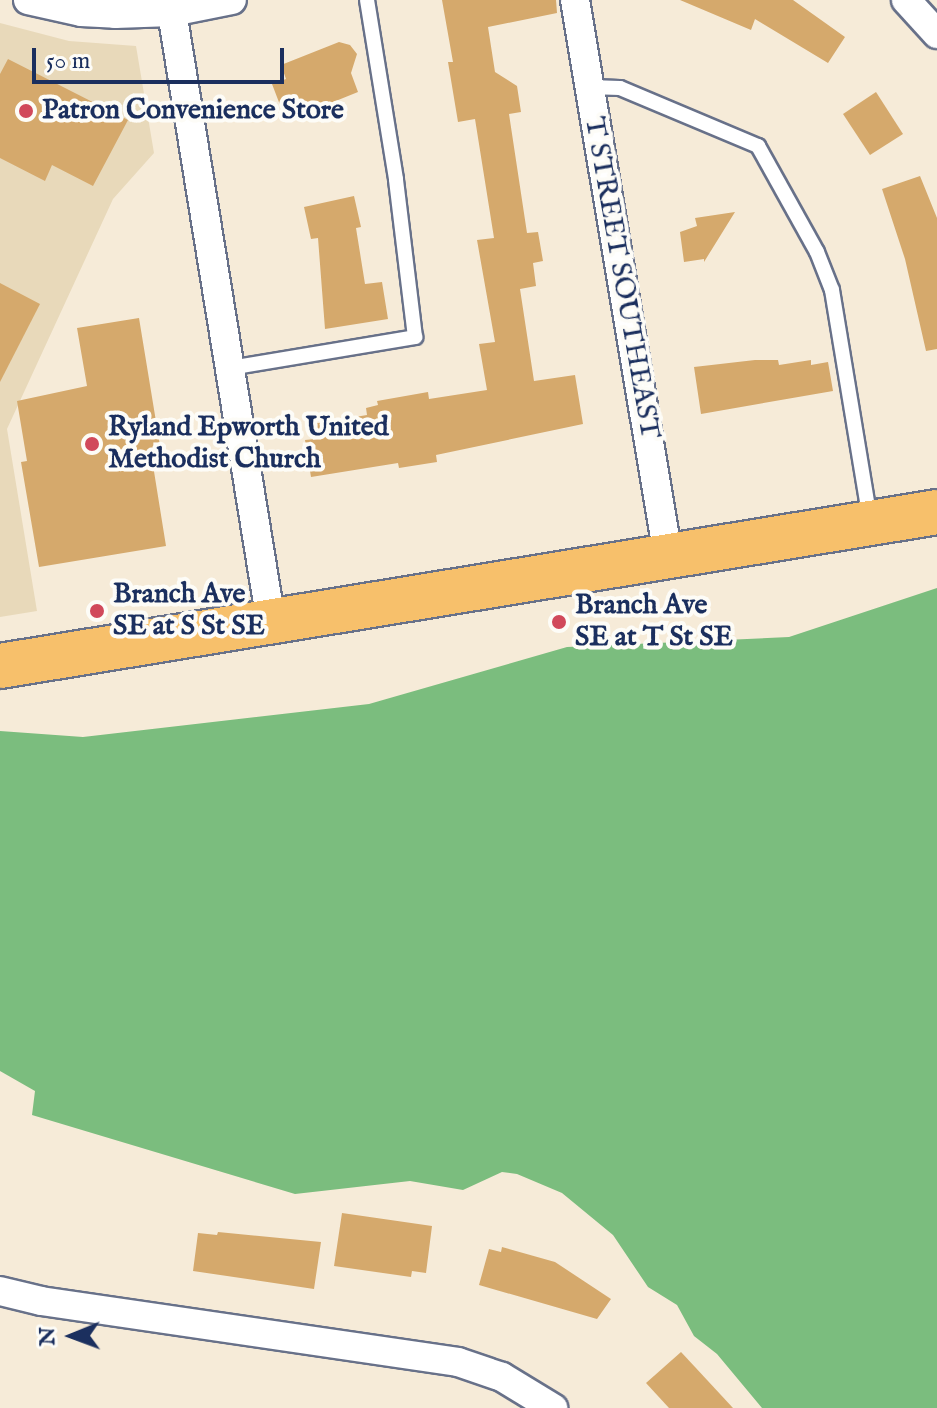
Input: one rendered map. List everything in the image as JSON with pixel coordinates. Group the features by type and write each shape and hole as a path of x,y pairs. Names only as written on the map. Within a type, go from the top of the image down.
{"highway":[{"path":"0,666 937,512"}],"street":[{"path":"28,0 81,12 172,12 232,0"},
{"name":"T STREET SOUTHEAST","path":"575,0 668,556"},
{"path":"906,0 937,34"},
{"path":"172,12 271,622"},
{"path":"0,1291 41,1301 458,1362 502,1377 553,1408"}],"lane":[{"path":"230,368 415,337 396,179 367,0"},
{"path":"589,87 620,88 758,146 817,252 832,290 870,523"}],"shaded area":[{"path":"0,23 69,41 136,46 154,153 113,199 7,429 37,611 0,617"}],"green space":[{"path":"937,588 937,1408 762,1408 717,1354 694,1336 677,1305 648,1287 613,1235 562,1193 517,1174 502,1172 463,1190 410,1181 295,1194 32,1115 35,1091 0,1071 0,731 83,737 369,704 567,647 789,637"}],"building":[{"path":"442,0 556,0 557,13 488,27 495,72 517,86 521,112 509,114 527,233 538,232 543,261 533,263 536,286 520,289 534,381 575,375 583,424 436,455 437,462 399,468 398,463 311,477 305,440 315,439 313,424 367,415 366,408 378,405 377,401 428,392 429,399 487,390 479,344 495,342 477,240 494,238 475,119 458,122 448,62 453,62"},
{"path":"680,0 793,0 845,37 828,63 755,19 751,30"},
{"path":"339,42 350,45 357,54 351,73 358,92 301,115 300,112 285,118 272,84 286,79 281,65"},
{"path":"8,59 128,120 93,186 52,165 45,181 0,158 0,74"},
{"path":"876,92 903,134 870,155 843,114"},
{"path":"920,176 937,218 937,349 926,351 905,259 882,189"},
{"path":"354,196 361,227 356,228 365,284 382,282 388,319 325,329 318,238 311,239 304,207"},
{"path":"735,212 704,262 704,259 684,262 680,232 697,226 695,218"},
{"path":"0,283 40,304 0,382"},
{"name":"Ryland Epworth United Methodist Church","path":"139,318 162,458 152,459 166,546 39,567 21,462 27,461 17,401 87,386 77,328"},
{"path":"778,360 779,365 811,360 811,365 828,362 833,391 701,414 694,367"},
{"path":"342,1213 432,1226 426,1273 412,1271 411,1277 334,1266"},
{"path":"218,1232 321,1242 314,1289 193,1271 198,1233 217,1235"},
{"path":"502,1247 555,1262 611,1299 597,1319 479,1285 489,1249 501,1252"},
{"path":"681,1352 733,1408 669,1408 646,1383"}],"place":[{"name":"Patron Convenience Store","path":"26,111"},
{"name":"Ryland Epworth United Methodist Church","path":"92,444"},
{"name":"Branch Ave SE at S St SE","path":"97,611"},
{"name":"Branch Ave SE at T St SE","path":"559,622"}]}
